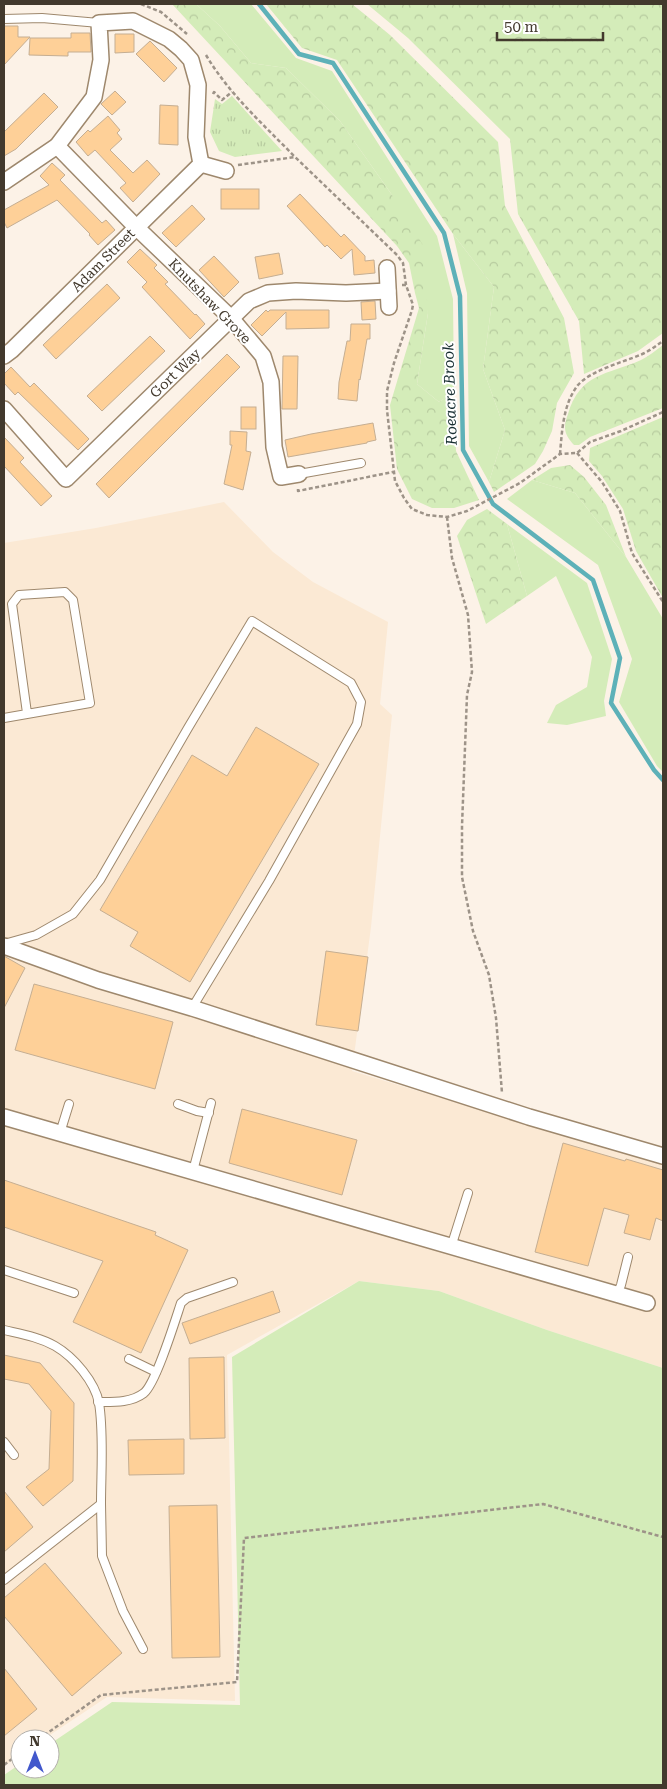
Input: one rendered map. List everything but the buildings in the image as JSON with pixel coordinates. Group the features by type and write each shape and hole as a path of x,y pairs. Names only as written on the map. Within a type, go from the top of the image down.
{"street":[{"path":"4,182 57,146 94,97 101,60 99,23 133,21 169,39 190,60 198,85 196,136 201,164 226,171"},
{"name":"Knutshaw Grove","path":"57,146 136,227 231,318 263,356 271,382 274,447 281,477 297,474"},
{"name":"Adam Street","path":"4,356 19,344 201,164"},
{"path":"387,268 389,307"},
{"name":"Gort Way","path":"4,410 66,479 249,301 268,293 296,291 346,293 388,290"},
{"path":"4,945 98,980 192,1008 497,1107 663,1156"},
{"path":"4,1117 647,1303"}],"lane":[{"path":"4,19 42,18 99,23"},
{"path":"297,474 361,463"},
{"path":"4,718 90,703 73,600 65,592 19,595 12,604 28,713"},
{"path":"4,945 36,935 73,914 100,880 252,621 351,683 361,702 357,724 269,881 192,1008"},
{"path":"193,1172 211,1103"},
{"path":"60,1133 68,1104"},
{"path":"178,1104 209,1113"},
{"path":"451,1247 468,1193"},
{"path":"617,1295 628,1257"},
{"path":"4,1270 74,1293"},
{"path":"98,1402 123,1401 144,1393 156,1372 181,1303 187,1298 233,1282"},
{"path":"4,1330 34,1337 56,1347 75,1363 90,1380 98,1402 100,1429 102,1556 123,1611 142,1649"},
{"path":"129,1359 156,1372"},
{"path":"4,1442 14,1455"},
{"path":"4,1580 101,1504"}],"path":[{"path":"141,4 161,12 182,28 193,40"},
{"path":"204,52 236,97 397,255 402,263 406,285 413,305 387,391 387,410 392,472 404,498 412,509 427,515 447,517 468,511 520,483 560,454 577,453 590,442 621,431 663,412"},
{"path":"226,171 233,166 295,157"},
{"path":"388,290 395,286 406,285"},
{"path":"560,454 562,422 571,397 579,384 589,376 643,354 663,341"},
{"path":"577,453 602,482 620,511 632,553 663,602"},
{"path":"297,474 298,492 392,472"},
{"path":"447,517 452,558 468,615 472,672 468,695 462,826 462,877 473,931 489,974 496,1018 502,1094 497,1107"},
{"path":"53,1729 101,1695 237,1682 244,1538 543,1504 663,1537"}],"shaded area":[{"path":"224,502 273,552 313,582 388,622 380,704 392,715 371,927 352,1071 521,1122 663,1160 663,1368 547,1330 439,1291 359,1281 227,1355 235,1701 107,1697 59,1729 10,1729 10,1762 4,1766 4,543 96,528"}],"green space":[{"path":"172,4 196,4 220,26 251,63 286,68 340,121 392,195 423,245 428,313 417,384 439,402 454,392 456,451 479,500 454,508 432,508 412,499 397,469 390,405 419,308 409,263 397,246"},
{"path":"196,4 251,4 296,58 332,71 437,236 453,299 454,392 439,402 417,384 428,313 392,195 340,121 286,68 251,63 220,26"},
{"path":"266,4 352,4 390,35 498,142 505,206 564,318 574,373 557,403 552,431 535,464 494,492 489,482 505,430 483,369 494,287 453,234 337,60 302,48"},
{"path":"367,4 663,4 663,333 638,351 584,374 579,321 518,214 510,139 408,38"},
{"path":"232,96 282,151 235,157 219,151 210,132 215,99 222,104"},
{"path":"453,234 494,287 483,369 505,430 489,482 469,446 467,293"},
{"path":"663,345 663,408 590,437 579,445 574,445 566,434 565,423 573,401 580,390 596,377 641,360"},
{"path":"663,417 663,598 636,551 623,509 602,476 589,461 590,448"},
{"path":"570,465 584,477 606,505 626,557 575,493 532,480 551,468"},
{"path":"532,480 575,493 626,557 663,619 663,772 657,766 619,702 632,659 598,565 507,499"},
{"path":"487,509 507,524 527,596 486,624 457,536 467,520"},
{"path":"507,524 587,583 612,659 604,701 606,716 567,725 547,723 556,705 587,687 592,657 556,576 527,596"},
{"path":"359,1281 439,1291 547,1330 663,1368 663,1785 4,1785 4,1775 10,1771 10,1779 60,1779 60,1737 112,1702 240,1705 232,1357"}],"waterway":[{"name":"Roeacre Brook","path":"259,4 299,54 333,63 444,233 460,296 463,450 493,504 593,580 620,658 611,703 654,770 663,780"}]}
